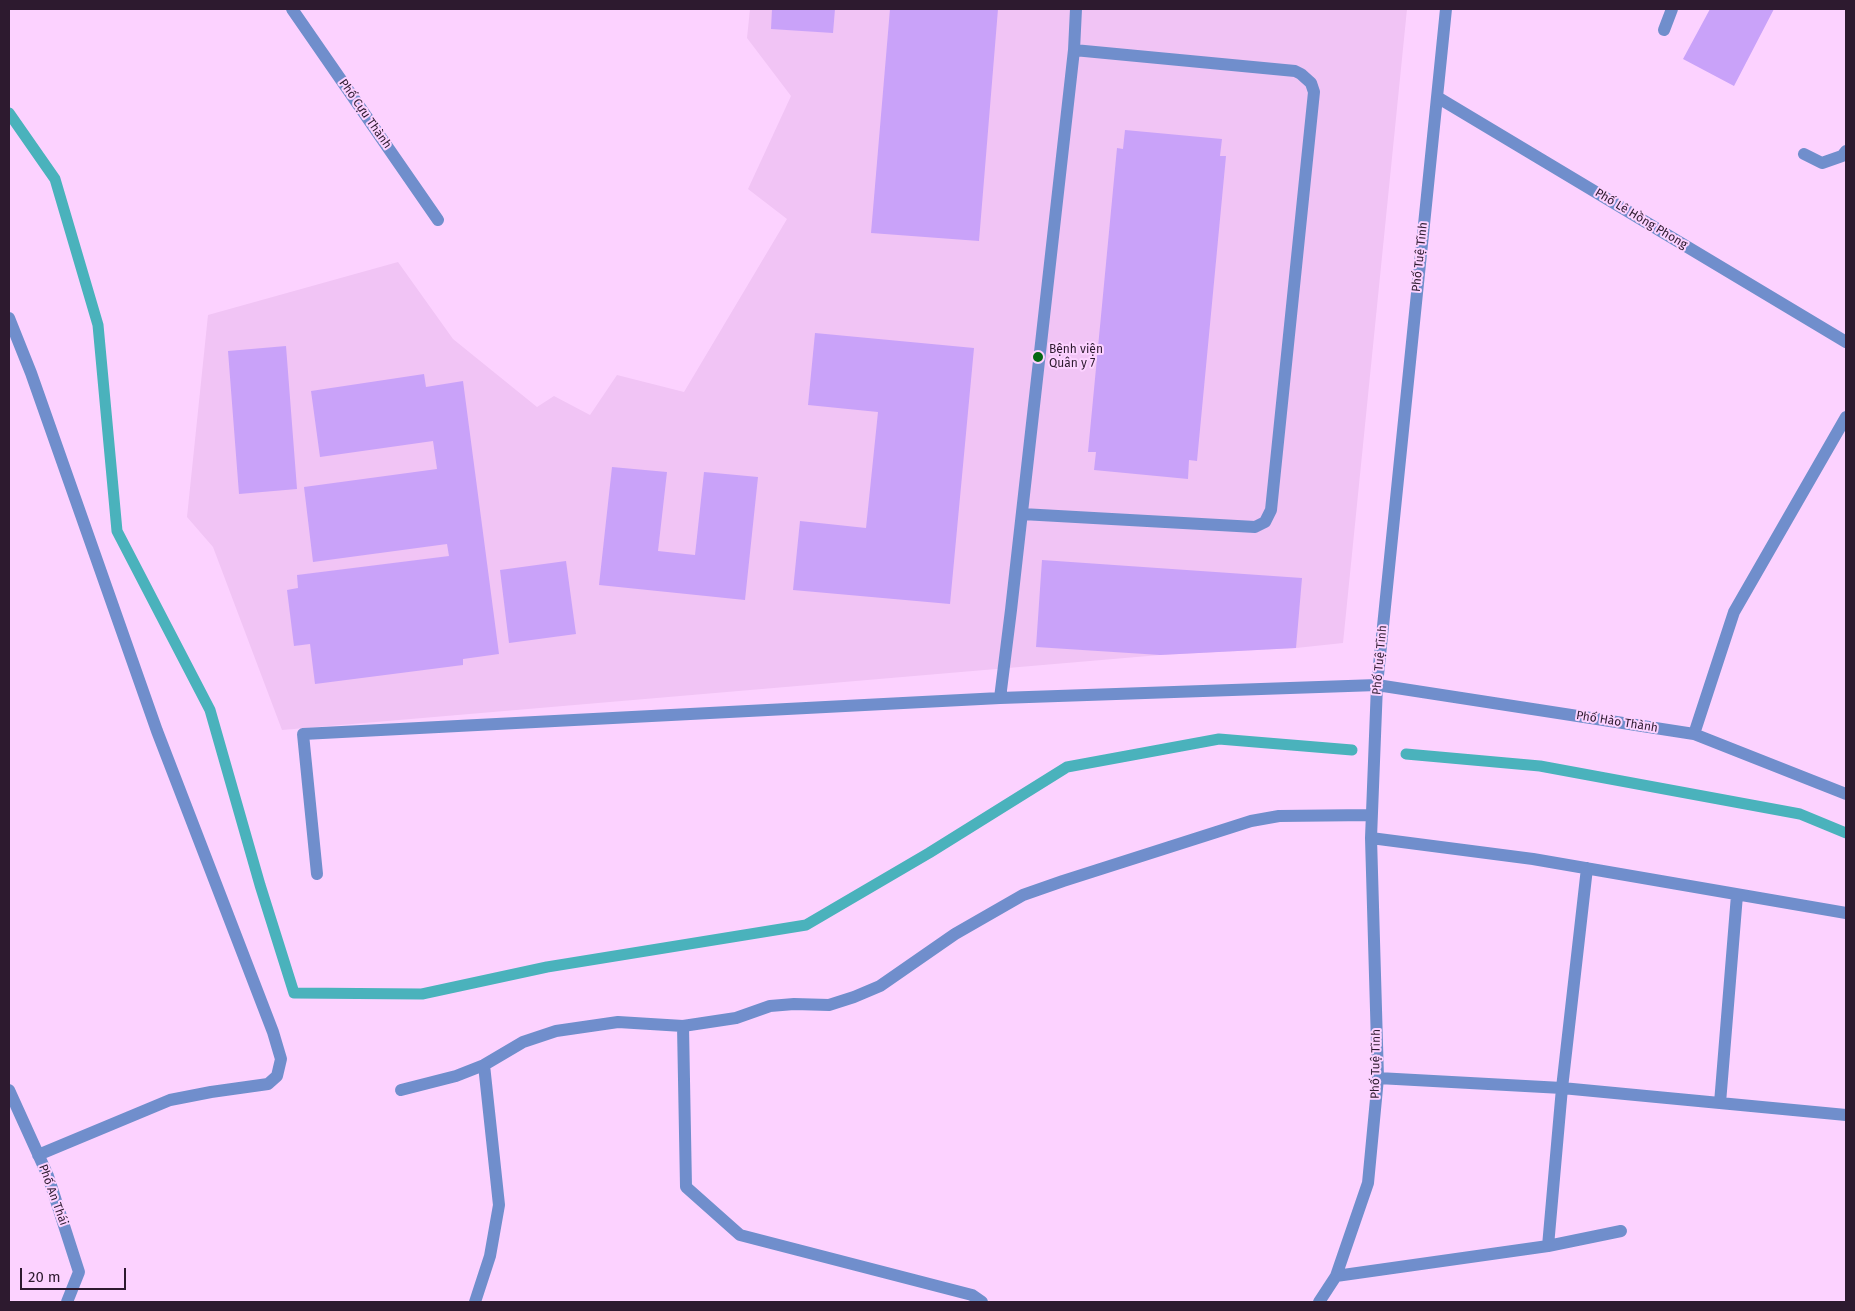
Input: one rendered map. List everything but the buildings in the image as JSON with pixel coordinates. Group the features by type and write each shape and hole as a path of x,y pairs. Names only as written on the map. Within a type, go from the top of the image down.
{"street":[{"name":"Phố Cựu Thành","path":"292,9 438,220"},
{"path":"1000,698 1074,50 1076,9"},
{"name":"Phố Tuệ Tĩnh","path":"1319,1302 1336,1276 1368,1184 1378,1078 1370,838 1377,685 1446,9"},
{"path":"1664,30 1672,9"},
{"path":"1022,514 1255,527 1265,522 1271,510 1314,92 1311,83 1295,71 1074,50"},
{"name":"Phố Lê Hồng Phong","path":"1437,97 1846,342"},
{"path":"1804,154 1822,163 1842,156 1846,151"},
{"path":"9,318 31,373 157,731 273,1032 281,1059 277,1076 268,1084 170,1100 38,1155"},
{"path":"1694,734 1734,612 1846,417"},
{"name":"Phố Hào Thành","path":"316,874 303,734 1000,698 1377,685 1694,734 1846,794"},
{"path":"401,1090 456,1076 484,1065 523,1042 556,1031 618,1022 683,1026 736,1018 770,1006 794,1004 829,1005 880,986 955,934 1022,895 1252,821 1279,816 1315,814 1371,815"},
{"path":"1370,838 1533,859 1846,913"},
{"path":"1548,1246 1562,1088 1587,868"},
{"path":"1720,1103 1737,894"},
{"path":"683,1026 686,1188 740,1235 972,1295 982,1302"},
{"path":"475,1302 490,1256 499,1205 484,1065"},
{"path":"1378,1078 1562,1088 1846,1114"},
{"name":"Phố An Thái","path":"9,1090 48,1176 80,1272 67,1302"},
{"path":"1336,1276 1548,1246 1621,1230"}],"shaded area":[{"name":"Bệnh viện Quân y 7","path":"750,9 1407,9 1343,643 1296,648 1160,655 282,730 213,547 187,517 208,315 398,262 453,339 537,407 554,396 590,415 617,375 684,392 787,219 748,189 791,96 747,38"}],"waterway":[{"path":"9,113 55,179 98,325 117,531 210,710 260,885 294,993 422,994 547,967 806,925 929,853 1067,767 1219,739 1352,750"},
{"path":"1406,754 1540,766 1800,814 1846,833"}],"place":[{"name":"Bệnh viện Quân y 7","path":"1038,357"}]}
